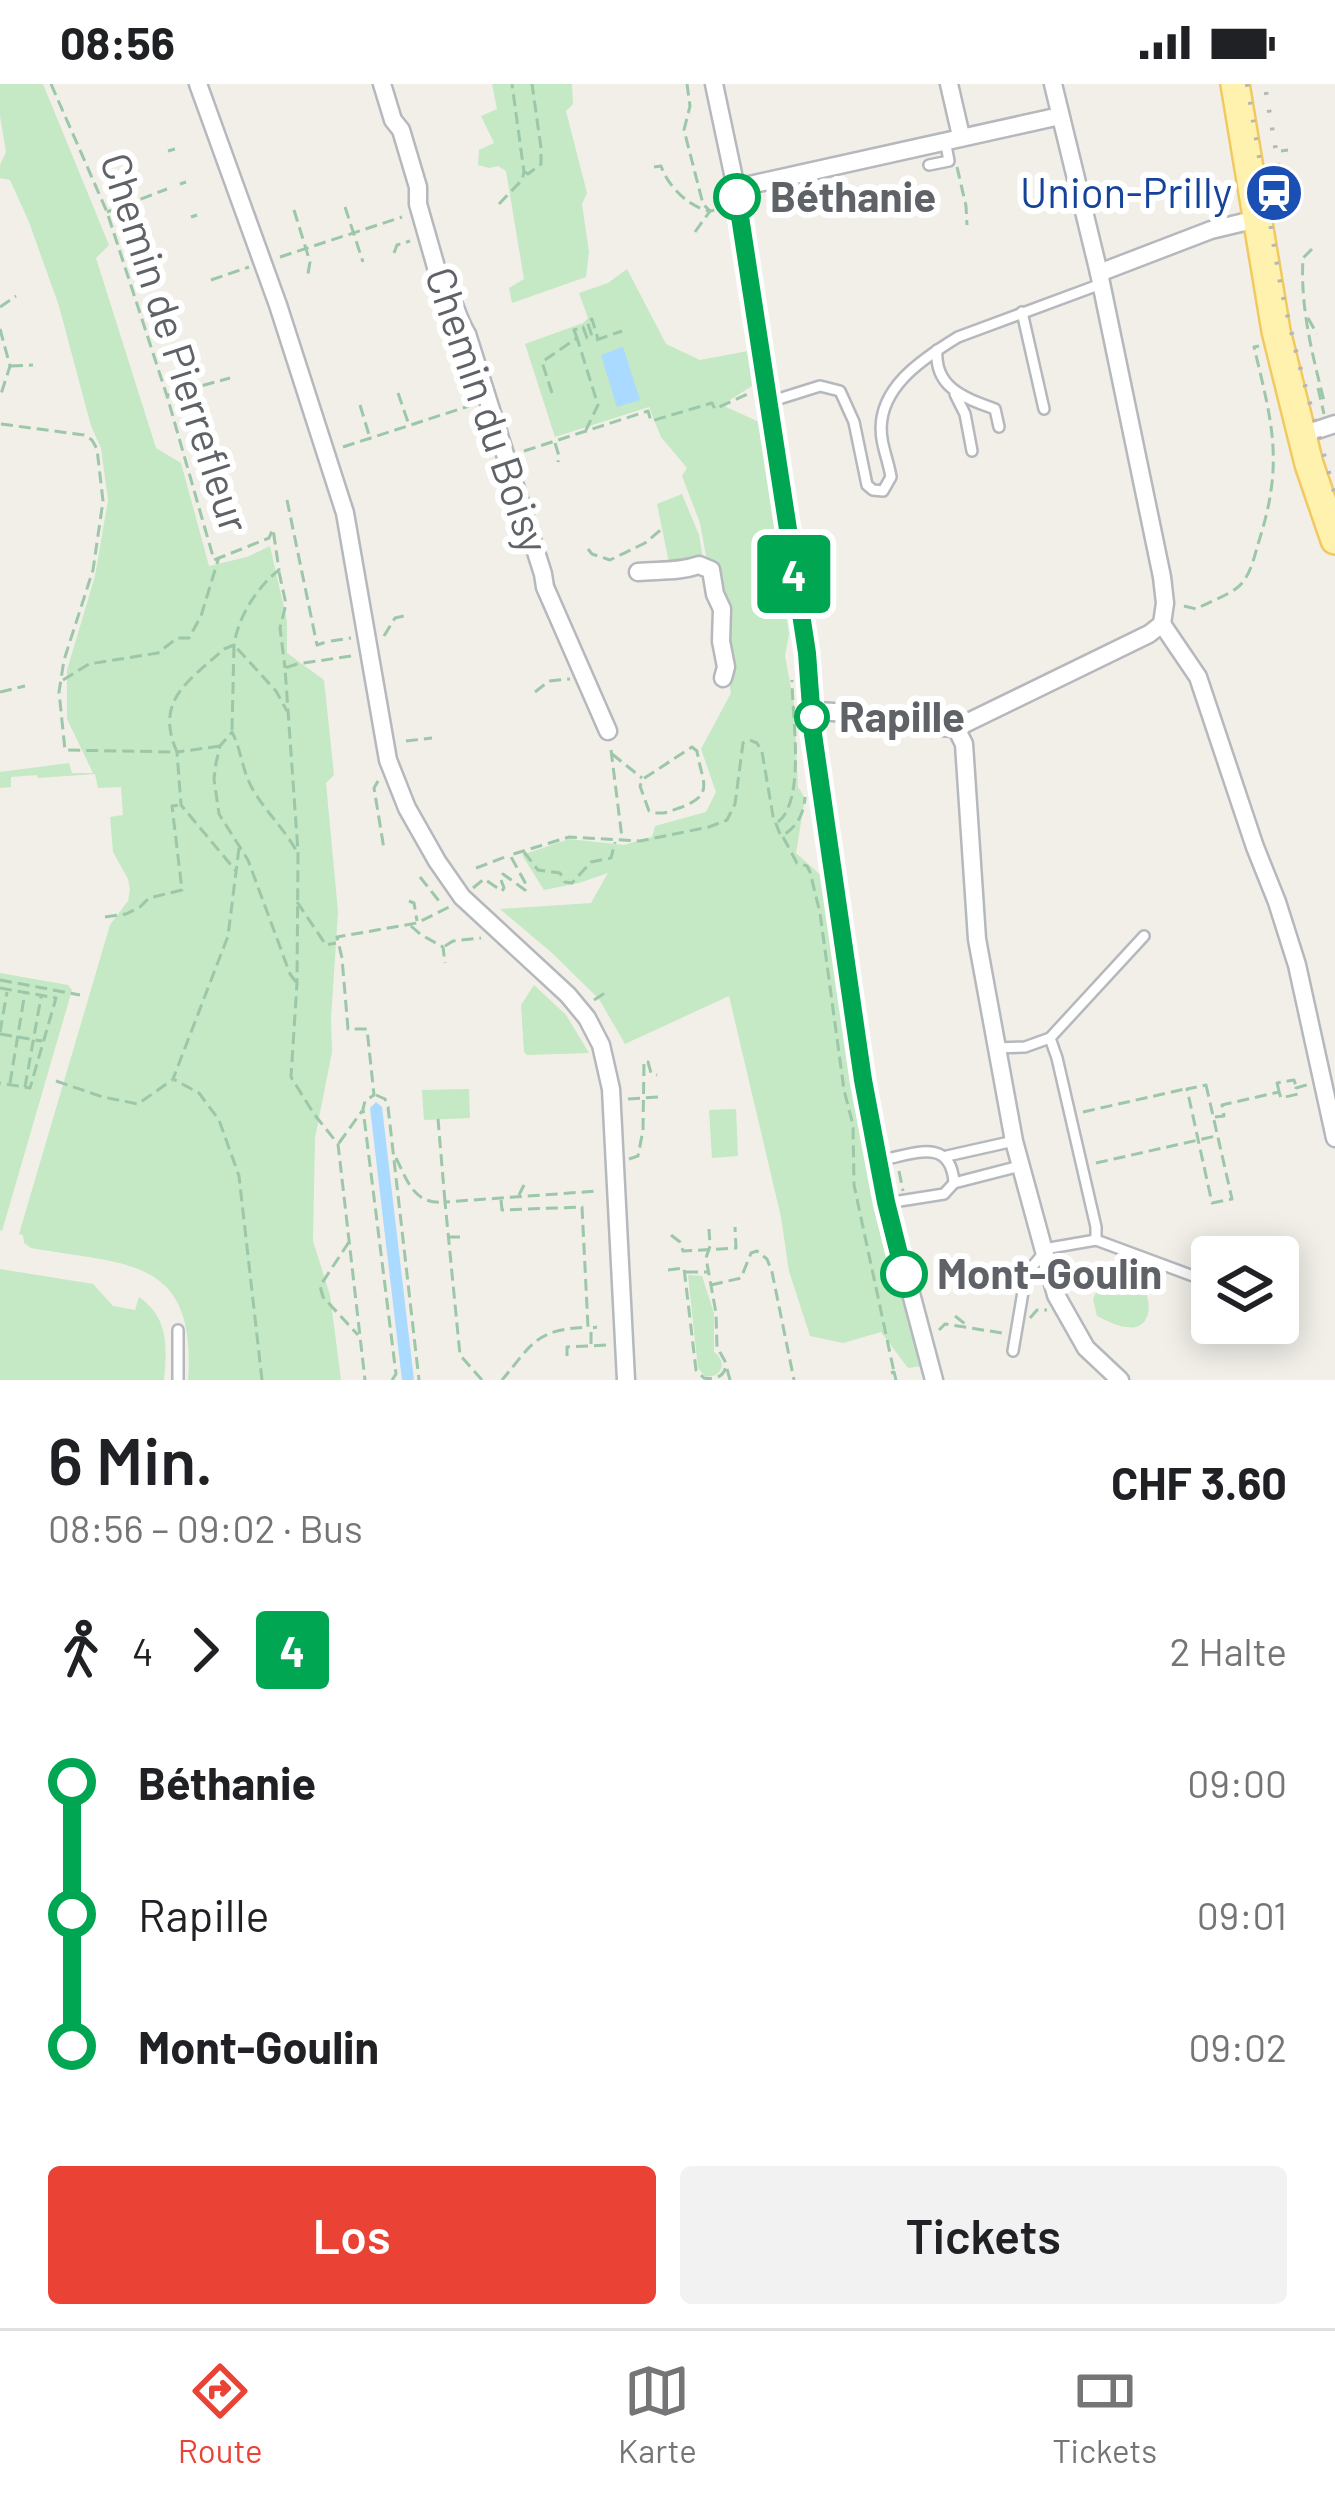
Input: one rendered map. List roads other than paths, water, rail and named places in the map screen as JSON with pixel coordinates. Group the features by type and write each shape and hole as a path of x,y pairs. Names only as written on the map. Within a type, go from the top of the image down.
{"main road":[{"path":"1235,84 1276,331 1285,445 1335,541"}],"street":[{"path":"198,84 278,305 345,513 383,740 407,808 462,897 568,995 601,1045 610,1089 626,1380"},
{"name":"Chemin du Boisy","path":"382,84 407,149 440,281 448,288 466,334 544,587 610,745"},
{"path":"714,84 736,188 807,653 863,1080 886,1202 934,1380"},
{"path":"949,84 953,138"},
{"path":"1053,84 1100,279 1162,577 1162,624 1198,677 1277,902 1297,965 1335,1138"},
{"path":"736,188 1060,116"},
{"path":"1100,279 1211,230 1257,219"},
{"path":"1285,445 1326,411"},
{"path":"638,572 681,571 699,565 711,570 722,609 723,678"},
{"path":"812,711 956,728 1162,624"},
{"path":"956,728 964,744 976,939 1020,1166 1056,1295 1086,1348 1120,1380"}],"lane":[{"path":"929,165 950,160 953,138"},
{"path":"769,402 820,386 840,392 854,422 867,485 883,491 892,477 880,435 894,386 958,337 1100,279"},
{"path":"1022,312 1044,409"},
{"path":"937,350 935,365 965,414 972,451"},
{"path":"955,394 995,409 999,427"},
{"path":"995,1048 1024,1047 1050,1038 1144,936"},
{"path":"1050,1038 1096,1240"},
{"path":"946,1156 1014,1141"},
{"path":"878,1161 934,1151 946,1156 953,1167 954,1183"},
{"path":"886,1202 944,1194 954,1183 1020,1166"},
{"path":"1013,1351 1026,1274 1044,1250 1096,1240 1191,1274"},
{"path":"178,1330 178,1380"}],"water":[{"path":"623,347 640,400 617,407 601,355"},
{"path":"376,1102 382,1107 414,1380 402,1380 370,1108"}],"railway":[{"path":"1247,84 1281,288 1335,495"},
{"path":"1266,92 1282,187"}],"place":[{"name":"Union-Prilly","path":"1274,193"},
{"name":"Béthanie","path":"737,197"},
{"name":"Rapille","path":"812,717"},
{"name":"Mont-Goulin","path":"904,1274"}]}
